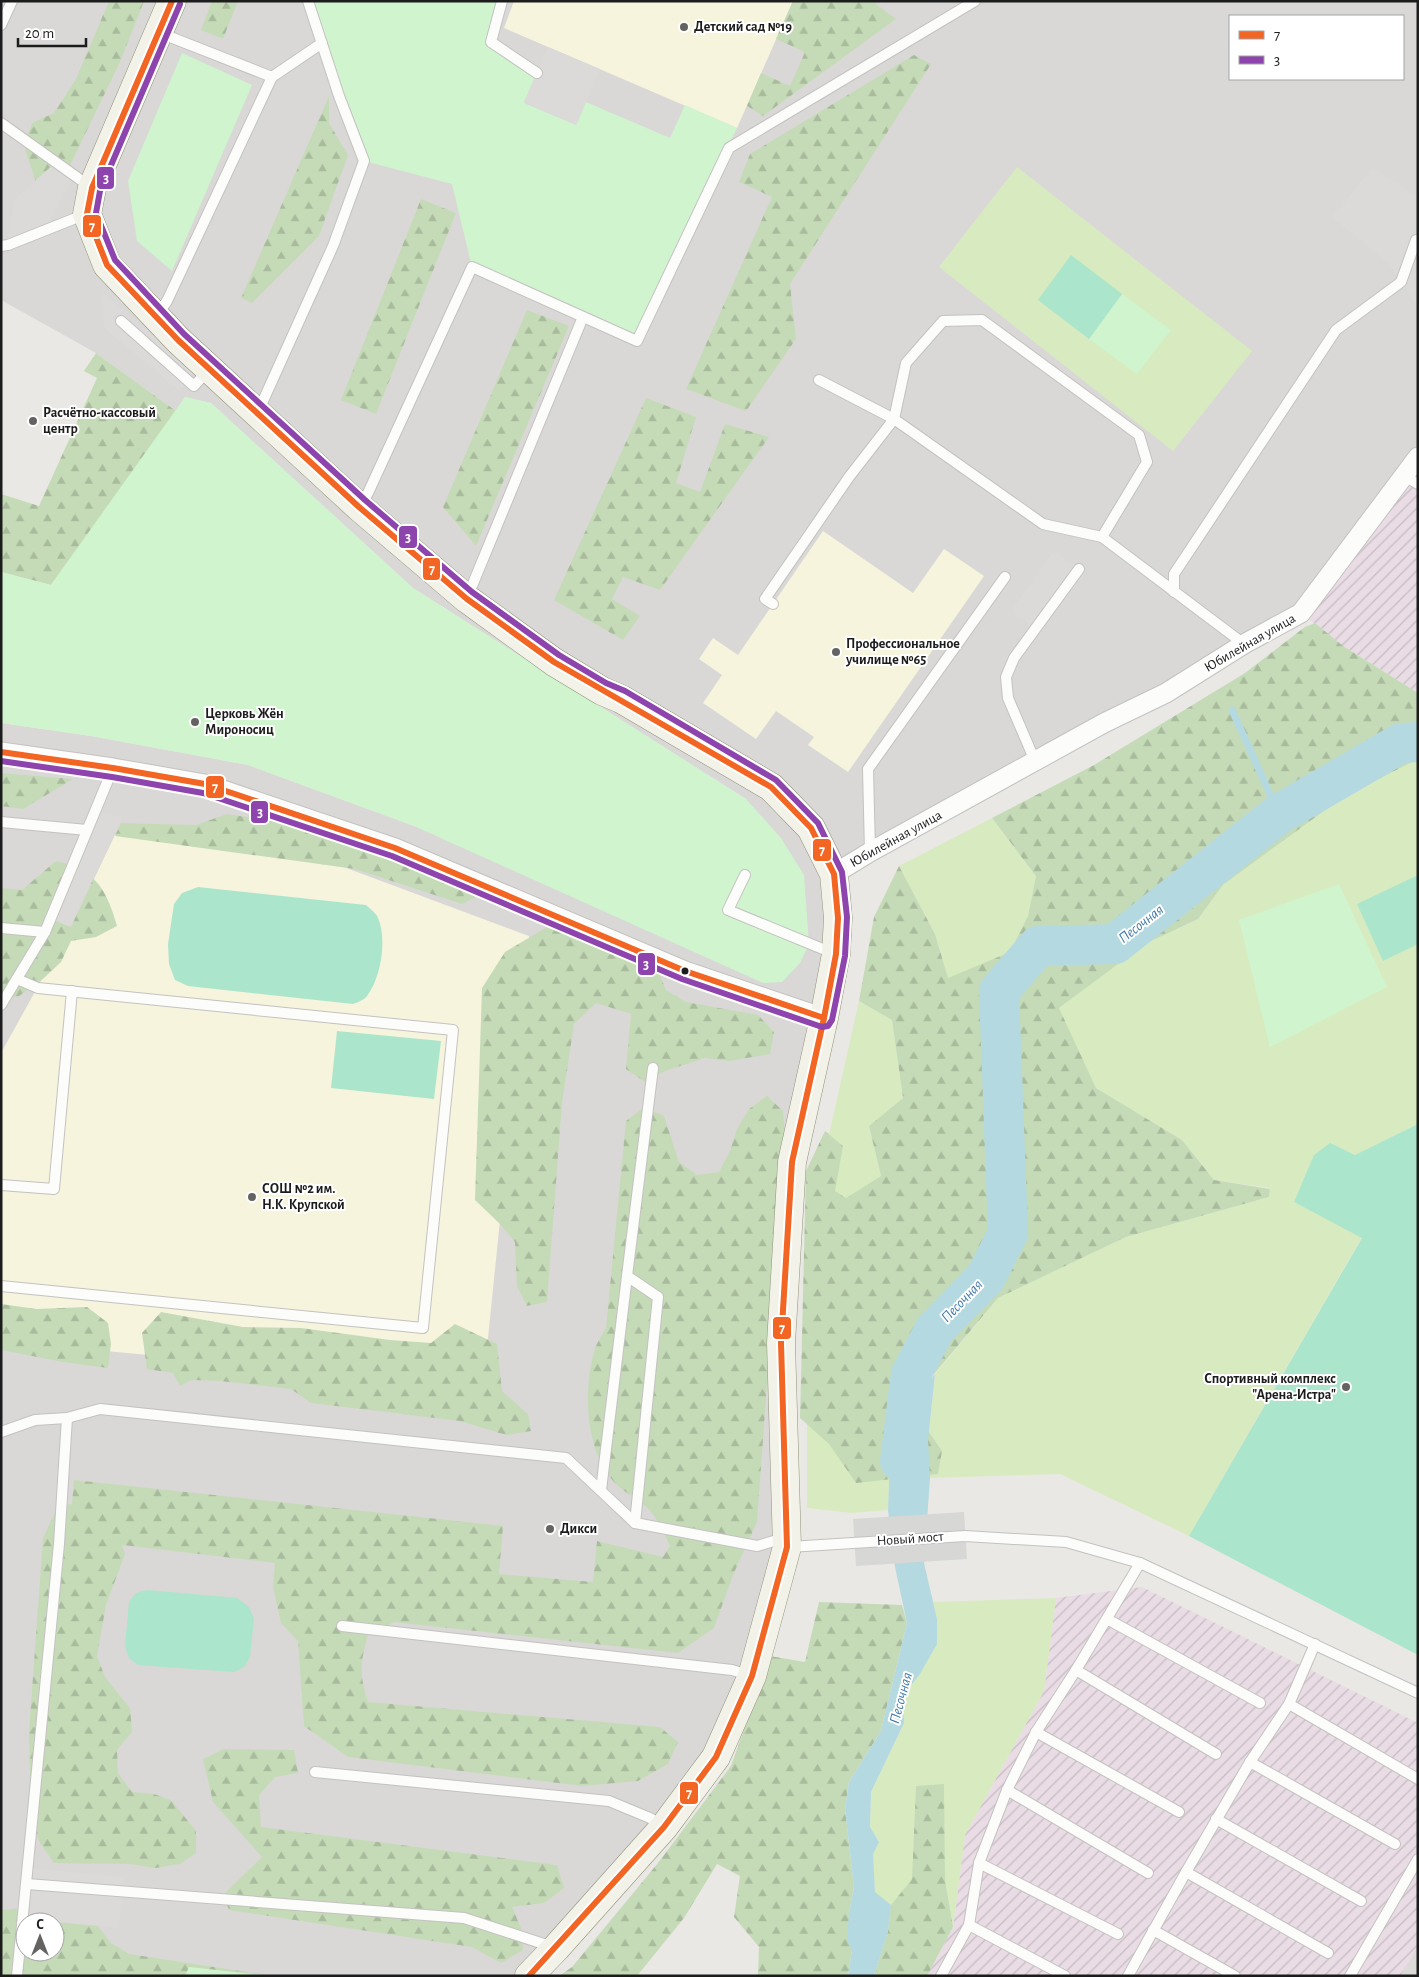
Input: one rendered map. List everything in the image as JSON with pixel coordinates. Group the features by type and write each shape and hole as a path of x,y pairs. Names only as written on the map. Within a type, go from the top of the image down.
{"street":[{"path":"172,1 90,201 107,265 157,315 178,340 359,507 466,599 554,662 771,787 811,828 834,874"},
{"name":"Юбилейная улица","path":"529,1976 664,1827 716,1757 752,1676 788,1542 781,1343 792,1162 824,1018 836,954 838,918 834,874 870,852 1104,723 1166,693 1244,644 1301,613 1411,480 1418,457"},
{"path":"1,752 113,768 205,784 395,848 685,971 824,1018"}],"lane":[{"path":"1,25 12,1"},
{"path":"257,413 333,246 364,161 339,96 308,1"},
{"path":"502,1 491,42 536,73"},
{"path":"359,507 368,493 472,267 637,340 729,148 975,1"},
{"path":"159,32 272,76"},
{"path":"157,315 167,302 272,76 322,43"},
{"path":"1,122 74,176 90,201 8,245 1,246"},
{"path":"1174,592 1174,574 1336,330 1401,282 1416,240"},
{"path":"466,599 583,316"},
{"path":"773,604 765,599 849,477 894,419 906,364 943,321 982,320 1139,435 1148,462 1102,537"},
{"path":"121,321 194,386 204,376"},
{"path":"819,380 894,419 1043,524 1102,537 1244,644"},
{"path":"1035,761 1008,698 1006,677 1014,658 1079,569"},
{"path":"870,852 868,769 1005,577"},
{"path":"1,1005 46,932 113,768"},
{"path":"1,822 87,830"},
{"path":"745,875 728,910 836,954"},
{"path":"1,928 46,932"},
{"path":"1,1286 424,1328 453,1030 38,988 17,979"},
{"path":"1,1185 54,1189 72,991"},
{"path":"601,1490 653,1068"},
{"path":"627,1276 658,1298 635,1523"},
{"path":"1,1432 35,1420 67,1418 100,1409 566,1458 635,1523"},
{"path":"17,1976 59,1544 67,1418"},
{"name":"Новый мост","path":"635,1523 757,1546 788,1542 855,1543 965,1536 1066,1542 1140,1563 1418,1693"},
{"path":"940,1976 969,1925 979,1863 1006,1790 1036,1732 1076,1670 1140,1563"},
{"path":"1107,1618 1260,1703"},
{"path":"342,1626 732,1670 752,1676"},
{"path":"1128,1976 1250,1762 1289,1704 1315,1644"},
{"path":"1076,1670 1216,1754"},
{"path":"1289,1704 1418,1779"},
{"path":"1036,1732 1179,1812"},
{"path":"1250,1762 1395,1844"},
{"path":"315,1772 609,1801 650,1818 664,1827"},
{"path":"1006,1790 1148,1873"},
{"path":"1216,1820 1361,1901"},
{"path":"1350,1976 1418,1859"},
{"path":"979,1863 1118,1934"},
{"path":"1186,1872 1328,1953"},
{"path":"27,1884 464,1918 556,1948"},
{"path":"969,1925 1065,1976"},
{"path":"1153,1930 1235,1976"}],"shaded area":[{"path":"1,1 1418,1 1418,457 1301,613 834,874 792,1162 788,1537 716,1757 529,1976 1,1976 1,723 91,736 248,765 414,826 809,944 807,932 746,799 413,588 211,403 185,397 176,411 96,353 1,300"},
{"path":"514,1 793,1 737,128 504,28"},
{"path":"548,47 600,69 576,125 524,102"},
{"path":"56,162 74,176 44,231 8,245 14,200"},
{"path":"1373,167 1418,197 1418,308 1390,265 1332,217"},
{"path":"101,291 195,370 179,391 104,328"},
{"path":"1418,457 1418,693 1343,646 1301,613"},
{"name":"Профессиональное училище №65","path":"823,531 913,593 944,549 984,576 848,772 808,745 814,737 776,711 756,739 703,703 722,675 699,659 713,638 738,655"},
{"path":"1054,551 1079,569 1036,629 1011,611"},
{"path":"95,811 122,817 71,927 51,919"},
{"name":"СОШ №2 им. Н.К. Крупской","path":"115,835 341,866 529,936 483,1387 1,1341 1,1053 71,927"},
{"path":"1142,1587 1418,1723 1418,1976 927,1976 953,1927 965,1835 1044,1691 1056,1598"},
{"path":"28,1868 124,1877 119,1928 65,1923 65,1912 25,1912"},
{"path":"1418,1946 1418,1976 1400,1976"}],"green space":[{"path":"109,1 144,1 120,62 60,186 38,188 24,146 32,123 54,113 76,79"},
{"path":"212,1 238,1 223,39 201,30"},
{"path":"308,1 502,1 491,42 537,73 524,103 576,125 586,102 670,138 685,105 737,128 637,341 472,267 452,184 364,161"},
{"path":"793,1 878,1 876,4 896,19 763,116 747,106 761,73 790,86 805,52 776,39"},
{"path":"182,53 252,85 172,271 137,241 128,181"},
{"path":"914,55 931,64 790,284 796,339 746,411 686,389 772,197 739,182 750,154"},
{"path":"329,96 329,123 348,155 319,236 252,303 241,298"},
{"path":"1017,167 1252,351 1173,451 939,267"},
{"path":"421,199 456,213 376,414 341,400"},
{"path":"1071,255 1122,294 1089,339 1038,300"},
{"path":"1122,294 1171,330 1137,374 1089,339"},
{"path":"527,310 569,326 476,546 443,507"},
{"path":"96,353 176,411 51,585 1,572 1,494 39,506 97,378 84,371"},
{"path":"185,397 211,403 413,588 746,799 781,838 804,875 809,944 800,963 782,982 763,983 414,826 248,765 91,736 1,723 1,572 51,585"},
{"path":"646,398 696,417 676,483 700,492 725,424 769,437 660,590 623,577 612,599 640,616 623,640 554,600"},
{"path":"1315,623 1343,646 1418,693 1418,759 1343,797 1223,885 1198,919 1145,944 1059,1008 1096,1088 1182,1140 1214,1180 1270,1189 1269,1197 1126,1237 998,1298 897,1418 929,1432 942,1451 938,1474 856,1483 829,1444 800,1418 806,1171 825,1131 843,1146 835,1191 846,1198 881,1176 869,1126 903,1098 892,1020 859,1001 874,917 899,866 935,934 948,978 1010,952 1028,916 1036,876 992,818 1094,765 1245,673 1305,627"},
{"path":"1418,759 1418,1124 1355,1155 1330,1143 1294,1202 1362,1237 1189,1536 1060,1474 930,1478 928,1440 935,1374 998,1298 1126,1237 1269,1197 1270,1188 1214,1180 1182,1140 1096,1088 1058,1008 1145,944 1198,919 1223,885 1343,797"},
{"path":"1,773 73,779 23,809 1,806"},
{"path":"227,814 335,831 475,884 478,896 462,904 355,869 115,836 121,823 196,825"},
{"path":"992,818 1036,876 1028,916 1010,952 948,979 935,934 899,866"},
{"path":"56,861 76,867 94,879 108,900 117,926 96,937 71,941 61,962 44,978 19,996 1,999 1,888 22,890"},
{"path":"1418,875 1418,944 1383,961 1357,904"},
{"path":"1339,884 1387,987 1270,1047 1239,920"},
{"path":"198,887 366,905 377,916 382,935 379,968 372,988 364,999 353,1004 188,986 175,980 169,964 168,944 174,904 182,893"},
{"path":"572,926 655,963 666,990 686,1002 758,1015 774,1032 770,1054 729,1061 705,1058 665,1071 645,1082 626,1069 631,1014 596,1003 574,1024 562,1103 547,1302 527,1306 517,1286 515,1242 500,1224 475,1200 482,988 505,952 547,927"},
{"path":"859,1001 892,1020 903,1098 869,1126 881,1176 890,1458 888,1510 852,1513 807,1508 807,1347 817,1188"},
{"path":"337,1031 441,1041 434,1099 331,1088"},
{"path":"767,1096 783,1111 785,1136 757,1522 733,1575 714,1628 678,1653 394,1622 368,1635 363,1654 362,1676 368,1702 660,1727 678,1742 668,1764 638,1781 582,1786 348,1757 304,1726 298,1641 281,1623 273,1587 275,1563 122,1545 125,1554 106,1605 97,1656 105,1677 130,1708 132,1732 117,1750 118,1773 132,1792 154,1794 171,1800 196,1831 196,1853 180,1864 155,1868 130,1864 54,1863 40,1843 31,1820 29,1732 43,1538 58,1506 72,1504 74,1480 503,1526 499,1574 593,1582 597,1541 663,1557 670,1546 659,1523 648,1508 618,1486 607,1473 599,1458 593,1441 588,1404 588,1386 595,1349 606,1328 626,1121 644,1107 664,1116 679,1162 697,1175 719,1172 730,1151 737,1129 749,1109"},
{"name":"Спортивный комплекс \"Арена-Истра\"","path":"1418,1124 1418,1655 1189,1536 1362,1238 1294,1202 1314,1155 1330,1143 1355,1155"},
{"path":"1,1304 36,1309 87,1307 108,1323 111,1344 108,1368 63,1362 1,1350"},
{"path":"161,1312 243,1327 301,1328 390,1340 431,1343 455,1324 497,1344 502,1391 528,1414 531,1431 506,1435 460,1421 311,1403 291,1389 220,1381 191,1380 180,1386 173,1373 147,1369 142,1333"},
{"path":"147,1590 237,1598 249,1607 254,1619 250,1657 244,1667 234,1672 138,1665 129,1658 125,1646 129,1602 136,1593"},
{"path":"1056,1598 1044,1691 965,1835 953,1927 927,1976 874,1976 888,1931 875,1892 870,1827 871,1792 904,1723 903,1700 908,1689 918,1676 937,1619 933,1602"},
{"path":"819,1602 902,1605 907,1623 881,1731 849,1782 845,1809 854,1887 849,1913 852,1950 848,1976 758,1976 759,1947 734,1917 740,1876 717,1864 684,1918 637,1976 559,1976 572,1967 658,1863 731,1766 770,1656 805,1662"},
{"path":"224,1749 294,1750 298,1773 275,1777 259,1795 261,1827 557,1865 564,1888 544,1903 512,1907 521,1928 523,1950 501,1963 472,1947 229,1910 223,1895 262,1857 213,1802 203,1759"},
{"path":"944,1784 945,1880 953,1927 927,1976 874,1976 888,1931 891,1905 912,1879 916,1786"},
{"path":"27,1908 85,1910 111,1943 129,1954 273,1976 1,1976 1,1910"},
{"path":"189,1967 273,1976 185,1976"}],"water":[{"path":"935,1374 928,1440 930,1478 924,1563 937,1619 937,1644 903,1700 904,1723 871,1792 870,1827 879,1842 873,1854 875,1892 891,1905 888,1931 874,1976 848,1976 852,1950 847,1941 849,1913 854,1887 845,1809 849,1782 881,1731 907,1623 895,1567 888,1510 890,1458 896,1419"}],"pier":[{"path":"964,1512 967,1559 856,1566 853,1519"}],"waterway":[{"path":"1232,710 1279,814"},
{"name":"Песочная","path":"900,1461 911,1374 935,1329 986,1277 1008,1233 999,991 1038,946 1115,944 1279,814 1401,743 1418,742"}],"transit line":[{"name":"7","path":"172,1 92,188 87,214 107,265 178,340 359,507 467,599 554,662 771,787 811,828 834,874 838,918 836,954 824,1018 792,1162 781,1343 787,1547 752,1676 716,1757 664,1827 529,1976"},
{"name":"3","path":"1,761 112,777 203,793 392,856 682,979 822,1027 828,1026 832,1020 845,956 847,917 842,872 818,823 776,780 625,691 606,683 559,655 472,592 365,500 184,334 115,260 96,213 100,191 180,4"},
{"name":"7","path":"1,752 113,768 205,784 395,848 685,971 824,1018"}],"place":[{"name":"Детский сад №19","path":"684,27"},
{"name":"Расчётно-кассовый центр","path":"33,421"},
{"name":"Профессиональное училище №65","path":"836,652"},
{"name":"Церковь Жён Мироносиц","path":"195,722"},
{"name":"СОШ №2 им. Н.К. Крупской","path":"252,1197"},
{"name":"Спортивный комплекс \"Арена-Истра\"","path":"1346,1387"},
{"name":"Дикси","path":"550,1529"}]}
